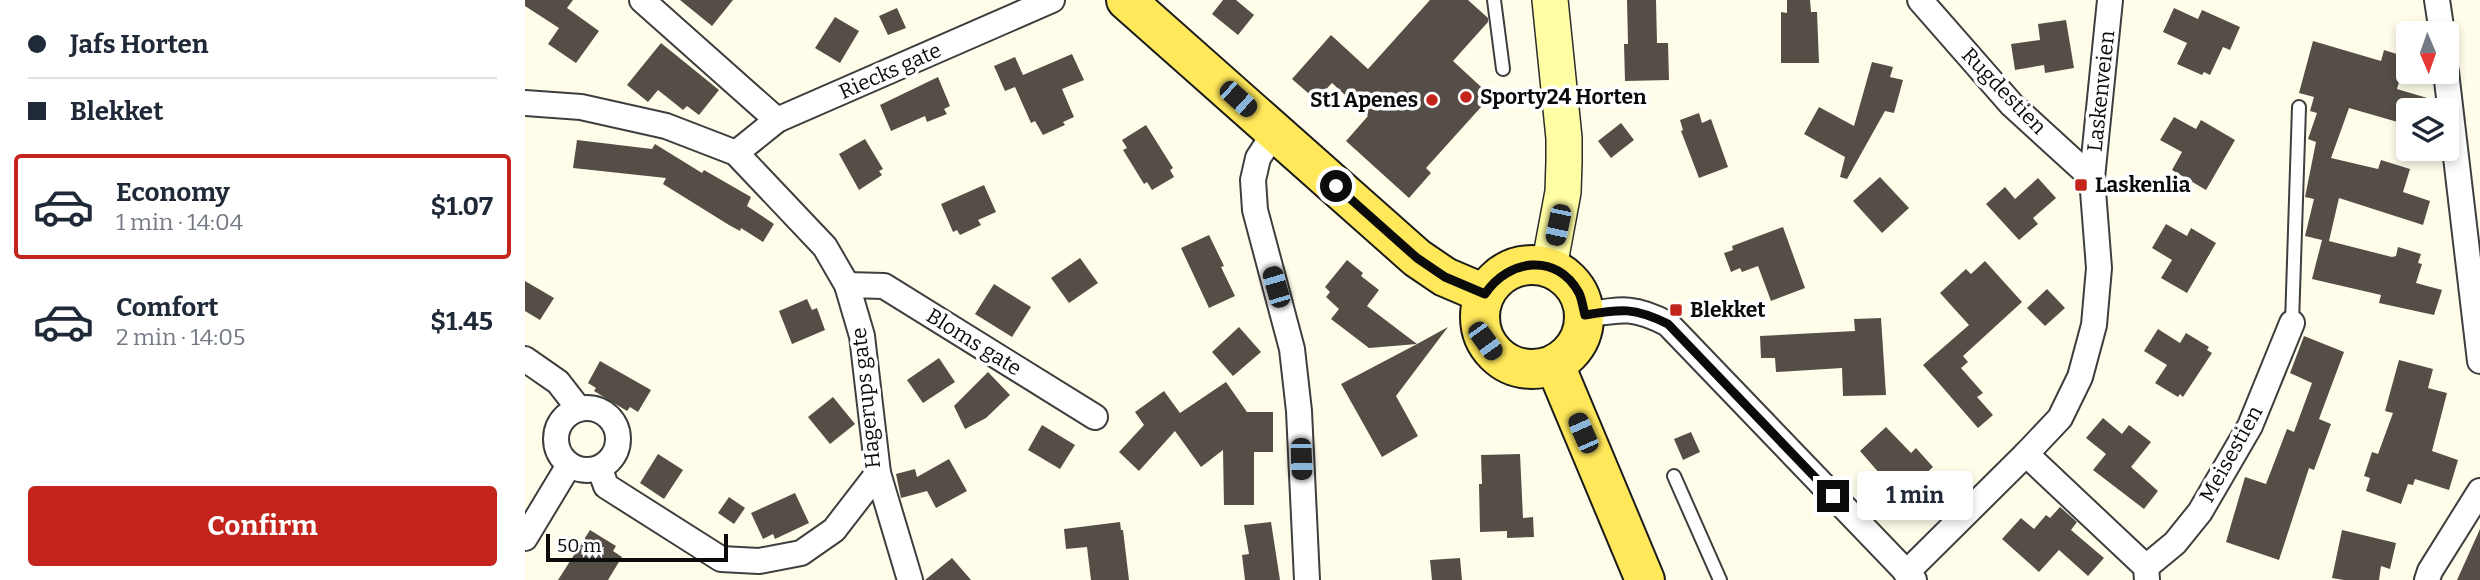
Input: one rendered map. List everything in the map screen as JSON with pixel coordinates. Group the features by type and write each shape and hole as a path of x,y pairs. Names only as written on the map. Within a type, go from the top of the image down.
{"main road":[{"path":"1126,0 1417,258 1445,277 1485,294"},
{"path":"1549,267 1563,192 1564,162 1550,0"},
{"path":"1519,266 1549,267 1567,278 1579,294 1585,315 1583,330 1577,344 1555,365 1523,369 1508,364 1495,354 1485,341 1480,326 1480,309 1485,294 1493,281 1519,266"},
{"path":"1555,365 1645,580"}],"street":[{"path":"642,0 777,120"},
{"name":"Riecks gate","path":"736,153 777,120 1052,0"},
{"name":"Rugdestien","path":"1920,0 2012,105 2092,178"},
{"name":"Laskenveien","path":"1910,576 2060,418 2080,377 2094,325 2099,268 2092,178 2110,0"},
{"path":"2437,0 2440,21"},
{"path":"2448,84 2480,361"},
{"name":"Hagerups gate","path":"525,103 581,107 666,126 736,153 825,247 847,285 862,336 878,473 834,530 801,552 759,561 721,559 606,486 600,469"},
{"path":"1275,132 1258,158 1253,180 1255,210 1292,349 1299,411 1307,580"},
{"name":"Bloms gate","path":"847,285 884,286 1095,417"},
{"path":"1585,315 1624,309 1647,313 1668,324 1910,576"},
{"name":"Meisestien","path":"2026,454 2146,574 2200,512 2251,426 2292,323"},
{"path":"525,359 558,382 579,409"},
{"path":"579,409 600,410 615,424 619,434 615,455 600,469 589,471 569,465 557,449 557,429 562,420 579,409"},
{"path":"525,538 569,465"},
{"path":"878,473 910,580"},
{"path":"2427,580 2480,491"}],"lane":[{"path":"1494,0 1503,69"},
{"path":"2292,323 2299,107"},
{"path":"1674,476 1720,580"}],"building":[{"path":"525,0 573,0 567,8 599,31 576,63 548,44 559,28 525,6"},
{"path":"680,0 733,0 712,26"},
{"path":"1223,0 1236,0 1254,15 1238,35 1212,14"},
{"path":"1430,0 1468,0 1488,18 1488,22 1453,61 1491,96 1426,168 1431,173 1409,198 1346,141 1368,116 1332,83 1316,100 1292,79 1331,35 1368,69"},
{"path":"1627,0 1656,0 1657,43 1668,43 1669,80 1625,81"},
{"path":"1787,0 1810,0 1811,12 1817,12 1819,63 1781,63 1781,12 1787,13"},
{"path":"897,8 906,28 888,35 879,16"},
{"path":"2174,8 2198,19 2202,10 2240,27 2230,50 2223,47 2210,75 2204,72 2202,75 2177,64 2187,43 2163,32"},
{"path":"835,17 859,31 840,63 815,48"},
{"path":"2066,20 2074,68 2045,73 2044,65 2015,70 2011,44 2040,40 2038,24"},
{"path":"2313,41 2381,61 2384,50 2396,54 2397,89 2427,98 2396,98 2396,122 2349,108 2331,158 2378,169 2381,160 2410,169 2403,192 2430,201 2423,225 2339,198 2329,241 2392,257 2396,256 2398,247 2421,254 2418,263 2422,264 2416,283 2442,290 2434,315 2379,303 2381,295 2312,279 2322,240 2305,236 2314,199 2305,197 2316,142 2308,139 2317,113 2310,111 2314,97 2299,93"},
{"path":"661,43 719,90 699,115 687,106 683,110 658,90 648,102 627,85"},
{"path":"1072,54 1084,80 1062,89 1074,117 1063,122 1065,125 1043,135 1035,121 1031,123 1015,87 1005,91 994,66 1015,57 1023,75"},
{"path":"1872,62 1893,67 1890,77 1903,80 1894,113 1885,111 1847,179 1840,177 1845,157 1804,134 1819,107 1854,126"},
{"path":"938,77 950,106 944,109 947,114 927,122 925,116 891,131 880,105"},
{"path":"1699,113 1702,123 1711,119 1728,167 1699,178 1681,131 1680,120"},
{"path":"2174,117 2196,129 2201,120 2235,140 2206,190 2172,170 2182,152 2160,140"},
{"path":"1621,123 1634,140 1611,158 1598,141"},
{"path":"1146,125 1173,168 1170,170 1174,177 1152,190 1147,182 1144,184 1123,150 1127,148 1122,140"},
{"path":"865,139 883,169 879,171 882,175 859,190 839,154"},
{"path":"577,140 652,149 655,144 702,173 704,170 751,197 747,206 774,224 763,242 741,228 740,231 729,225 663,184 666,178 573,168"},
{"path":"1880,177 1909,208 1882,233 1853,201"},
{"path":"2038,178 2056,198 2033,218 2038,224 2019,240 1986,204 2005,187 2015,199"},
{"path":"984,185 996,212 978,220 981,225 960,235 957,230 953,232 941,204"},
{"path":"2166,224 2187,236 2191,228 2216,243 2187,293 2161,278 2172,260 2152,248"},
{"path":"1783,227 1805,288 1771,301 1758,266 1742,272 1740,268 1731,272 1724,253 1733,250 1732,246"},
{"path":"1209,235 1235,296 1209,308 1181,248"},
{"path":"1080,258 1098,283 1069,303 1051,278"},
{"path":"1347,260 1379,290 1367,306 1417,344 1369,348 1331,319 1339,309 1326,297 1330,292 1325,287"},
{"path":"1985,261 2022,302 1963,356 1968,362 1961,368 1983,393 1977,397 1993,415 1978,428 1923,365 1969,325 1940,293 1966,269 1971,274"},
{"path":"525,281 554,298 540,320 525,311"},
{"path":"994,284 1031,307 1012,337 975,314"},
{"path":"2047,289 2065,308 2045,326 2027,308"},
{"path":"807,299 812,310 817,308 825,330 792,344 779,311"},
{"path":"1881,318 1886,395 1843,396 1842,368 1776,372 1775,358 1761,358 1760,336 1855,331 1854,319"},
{"path":"1239,327 1261,352 1233,376 1212,352"},
{"path":"1448,327 1396,396 1418,436 1382,457 1341,384"},
{"path":"2158,329 2180,343 2186,333 2209,347 2207,350 2212,353 2183,397 2180,394 2178,397 2155,383 2167,365 2144,351"},
{"path":"2304,336 2344,352 2319,419 2331,424 2314,470 2309,468 2279,560 2226,542 2245,477 2266,484 2287,429 2294,432 2312,383 2290,373"},
{"path":"939,358 955,382 923,403 907,380"},
{"path":"2399,360 2433,369 2428,388 2447,393 2432,451 2458,460 2449,490 2415,479 2413,485 2408,484 2401,504 2366,491 2370,478 2364,476 2372,452 2378,454 2393,413 2385,411"},
{"path":"600,361 651,390 638,412 630,407 627,411 594,391 596,388 588,383"},
{"path":"988,372 1010,395 986,418 965,429 954,406"},
{"path":"1226,382 1247,412 1273,412 1273,452 1254,452 1254,505 1224,505 1223,450 1201,467 1175,431 1139,471 1119,452 1144,425 1135,412 1164,391 1180,413"},
{"path":"833,397 855,424 830,444 808,417"},
{"path":"2103,418 2122,434 2129,425 2151,442 2131,467 2158,491 2144,509 2093,470 2106,454 2086,438"},
{"path":"1042,425 1075,445 1060,469 1028,450"},
{"path":"1886,427 1911,453 1916,448 1933,467 1878,517 1857,496 1880,474 1860,451"},
{"path":"1691,432 1700,452 1683,460 1674,439"},
{"path":"658,454 683,470 664,499 640,483"},
{"path":"1520,454 1523,518 1533,517 1534,537 1507,538 1507,531 1480,532 1481,455"},
{"path":"949,459 967,491 936,508 927,491 901,498 896,474 915,469 917,477"},
{"path":"795,493 809,523 775,539 773,534 763,539 751,513"},
{"path":"729,497 745,508 734,524 718,513"},
{"path":"2060,507 2077,522 2071,530 2104,558 2088,576 2059,550 2039,572 2002,539 2021,518 2034,529 2046,515 2050,518"},
{"path":"1120,522 1129,580 1091,580 1087,547 1066,549 1064,529"},
{"path":"1271,522 1280,580 1245,580 1242,555 1249,554 1244,525"},
{"path":"2480,529 2480,580 2457,580"},
{"path":"590,530 616,546 613,551 622,557 608,580 558,580"},
{"path":"2342,530 2396,543 2390,569 2381,566 2379,580 2332,578"},
{"path":"952,558 971,580 925,580"},
{"path":"1460,558 1462,580 1432,580 1430,560"}],"place":[{"name":"Sporty24 Horten","path":"1466,97"},
{"name":"St1 Apenes","path":"1432,100"},
{"name":"Laskenlia","path":"2081,185"},
{"name":"Blekket","path":"1676,310"}],"route":[{"path":"1336,186 1417,258 1445,277 1485,294 1493,281 1519,266 1549,267 1567,278 1579,294 1585,315 1624,309 1647,313 1668,324 1833,496"}]}
